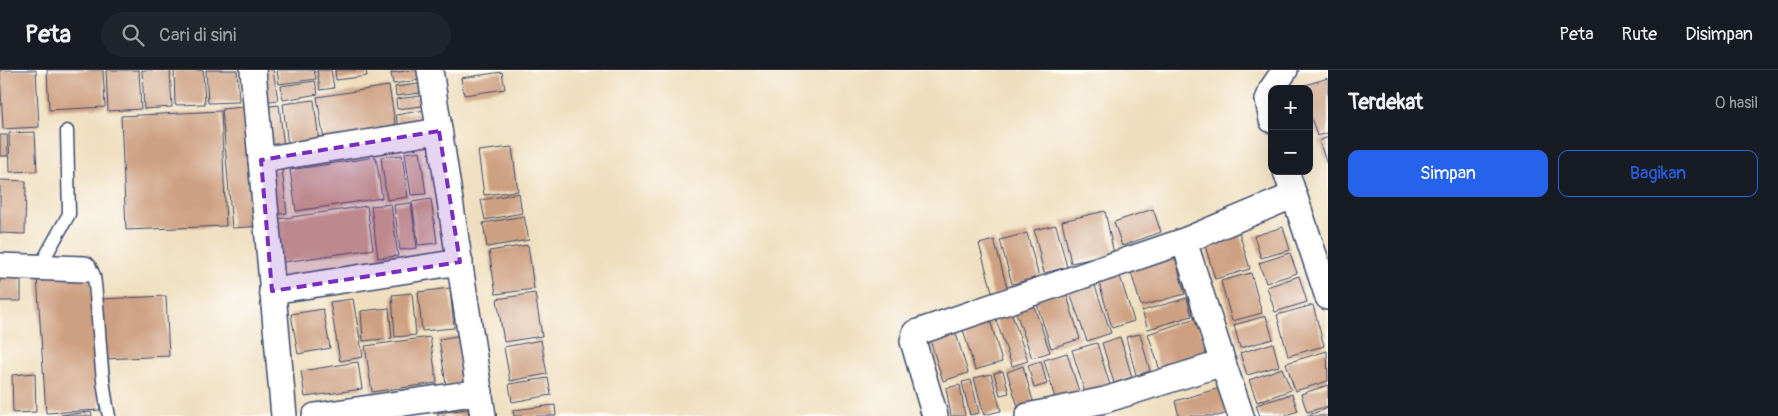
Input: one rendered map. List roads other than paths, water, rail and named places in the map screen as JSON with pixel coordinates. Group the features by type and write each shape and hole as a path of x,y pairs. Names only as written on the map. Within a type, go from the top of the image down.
{"street":[{"path":"253,70 284,416"},
{"path":"430,70 483,416"},
{"path":"1275,85 1285,70"},
{"path":"261,160 439,131"},
{"path":"1287,175 1292,196 1328,296"},
{"path":"935,416 913,341 915,333 1184,241 1292,196"},
{"path":"1184,241 1241,416"},
{"path":"272,292 460,262"},
{"path":"0,266 84,268"},
{"path":"1028,416 1105,400 1224,364"},
{"path":"315,416 480,392"}],"lane":[{"path":"40,266 69,214 67,131"},
{"path":"84,268 92,271 94,276 100,325 104,392 109,416"}]}
